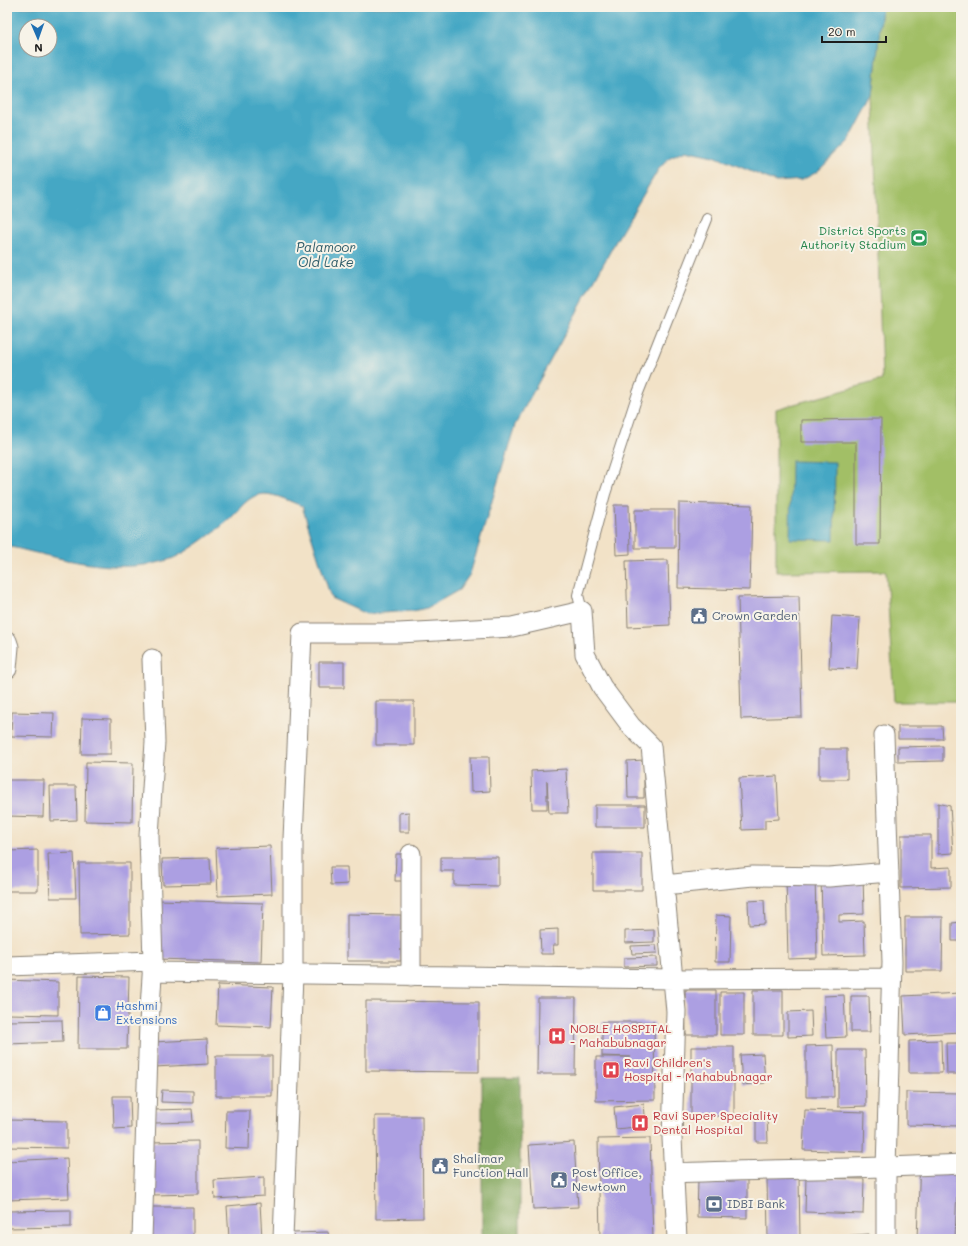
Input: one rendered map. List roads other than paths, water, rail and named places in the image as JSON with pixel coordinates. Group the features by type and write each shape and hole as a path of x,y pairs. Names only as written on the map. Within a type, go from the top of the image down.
{"street":[{"path":"283,1239 292,975 293,839 302,633 400,633 512,627 582,611 585,654 602,687 631,726 651,746 676,1011 672,1138 677,1239"},
{"path":"7,641 9,647 7,669"},
{"path":"142,1239 153,966 149,836 154,742 152,659"},
{"path":"884,735 891,978 886,1168 886,1239"},
{"path":"411,854 411,976"},
{"path":"664,885 753,876 830,877 889,872"},
{"path":"7,966 153,966 292,975 674,979 891,978"},
{"path":"674,1173 748,1170 886,1168 961,1164"}],"lane":[{"path":"582,611 578,595 605,494 638,393 706,219"}],"water":[{"name":"Palamoor Old Lake","path":"7,7 882,7 873,96 849,141 817,172 802,180 776,182 714,156 686,150 670,157 658,170 617,239 515,425 470,574 459,590 427,608 413,611 366,614 331,598 302,506 269,494 258,495 248,500 229,520 199,543 182,554 168,560 128,566 107,566 67,560 7,546"},
{"path":"791,461 835,462 834,540 790,539"}],"place":[{"name":"District Sports Authority Stadium","path":"919,238"},
{"name":"Crown Garden","path":"699,616"},
{"name":"Hashmi Extensions","path":"103,1013"},
{"name":"NOBLE HOSPITAL - Mahabubnagar","path":"557,1036"},
{"name":"Ravi Children's Hospital - Mahabubnagar","path":"611,1070"},
{"name":"Ravi Super Speciality Dental Hospital","path":"640,1123"},
{"name":"Shalimar Function Hall","path":"440,1166"},
{"name":"Post Office, Newtown","path":"559,1180"},
{"name":"IDBI Bank","path":"714,1204"}]}
